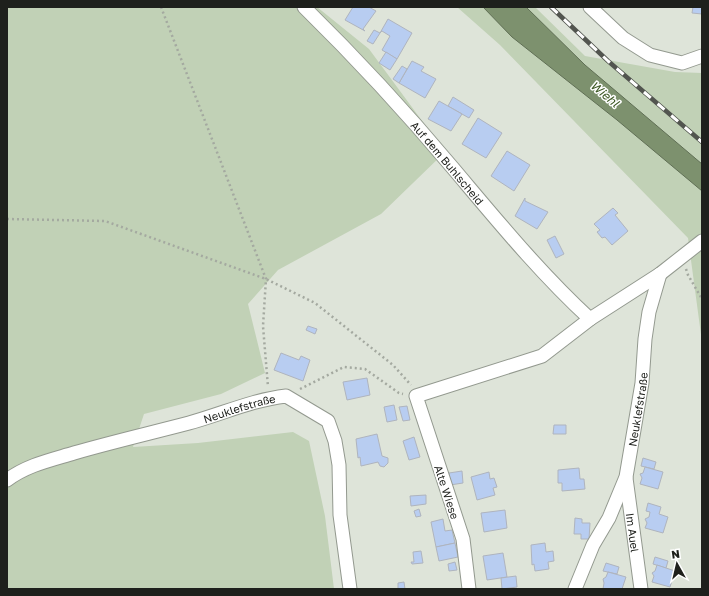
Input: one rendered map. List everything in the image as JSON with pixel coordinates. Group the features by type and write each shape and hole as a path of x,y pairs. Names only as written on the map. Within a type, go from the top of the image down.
{"street":[{"name":"Auf dem Buhlscheid","path":"304,7 354,56 451,165 512,238 566,297 590,319"},
{"path":"590,7 623,38 650,55 682,63 702,56"},
{"path":"416,396 542,356 590,319 684,257 702,240"},
{"name":"Neuklefstraße","path":"575,589 593,545 610,518 626,476 642,384 645,339 649,312 660,274"},
{"name":"Neuklefstraße","path":"7,480 20,471 50,460 126,438 190,423 268,398 286,396 328,421 335,441 339,465 340,515 350,589"},
{"name":"Alte Wiese","path":"416,396 463,539 469,589"},
{"name":"Im Auel","path":"626,476 641,589"}],"path":[{"path":"161,7 266,279 263,326 268,398"},
{"path":"7,218 105,221 266,279 315,303 364,340 393,365 410,384 416,396"},
{"path":"684,257 688,275 702,299"},
{"path":"286,396 344,366 365,369 399,393 416,396"}],"shaded area":[{"path":"7,7 317,7 369,49 445,152 381,214 278,270 248,304 265,373 221,394 144,414 133,447 198,443 293,432 309,441 325,516 334,589 7,589"},
{"path":"457,7 535,7 585,56 675,72 702,73 702,342 688,238 500,45"}],"water":[{"name":"Wiehl","path":"483,7 526,7 585,65 702,164 702,191 617,120 512,37"}],"building":[{"path":"353,7 369,7 376,11 363,29 365,31 345,20"},
{"path":"693,7 702,7 702,14 692,13"},
{"path":"388,19 412,33 397,59 382,50 390,36 382,31 380,33"},
{"path":"374,30 380,33 373,44 367,41"},
{"path":"386,52 397,59 390,70 379,63"},
{"path":"412,61 424,67 421,71 436,79 425,98 399,83"},
{"path":"402,66 407,69 399,83 393,79"},
{"path":"453,97 474,110 469,118 448,106"},
{"path":"439,101 462,114 451,131 428,119"},
{"path":"478,118 502,133 486,158 462,144"},
{"path":"507,151 530,165 514,191 491,176"},
{"path":"525,198 525,201 548,212 537,229 515,216"},
{"path":"613,208 618,213 615,215 628,231 612,245 605,237 602,238 597,232 600,230 594,224"},
{"path":"555,236 564,254 556,258 547,240"},
{"path":"308,326 317,329 315,334 306,330"},
{"path":"281,353 299,360 301,356 310,360 303,381 274,370"},
{"path":"367,378 370,395 347,400 343,382"},
{"path":"394,405 397,420 387,422 384,407"},
{"path":"407,406 410,420 403,421 399,407"},
{"path":"554,425 566,425 566,434 553,434"},
{"path":"377,434 382,456 388,458 388,463 384,467 380,466 378,462 361,466 360,457 358,458 356,439"},
{"path":"414,437 420,457 409,460 403,441"},
{"path":"643,458 656,462 654,469 641,466"},
{"path":"645,467 663,472 658,489 640,484 642,478 640,474 643,473"},
{"path":"579,468 580,479 584,479 585,489 562,491 562,483 558,483 558,470"},
{"path":"462,471 463,483 450,485 449,473"},
{"path":"489,472 490,479 494,478 497,487 493,488 495,495 477,500 471,477"},
{"path":"426,495 426,504 411,506 410,496"},
{"path":"648,503 661,507 659,514 668,517 663,533 645,528 647,523 645,519 649,517 650,512 646,511"},
{"path":"419,509 421,516 416,517 414,511"},
{"path":"505,510 507,528 484,532 481,513"},
{"path":"575,518 582,519 582,523 590,523 589,539 581,539 581,534 574,534"},
{"path":"443,519 445,531 452,530 455,543 436,547 431,522"},
{"path":"455,543 458,557 439,561 436,547"},
{"path":"545,543 546,552 553,551 554,561 548,562 549,569 535,571 534,564 532,565 531,545"},
{"path":"421,551 423,563 412,564 411,562 414,562 413,552"},
{"path":"503,553 507,577 487,580 483,556"},
{"path":"655,557 668,561 666,568 653,564"},
{"path":"455,562 457,570 449,571 448,564"},
{"path":"606,563 619,567 617,574 603,571"},
{"path":"657,565 675,571 670,587 652,582 654,576 652,573 655,571"},
{"path":"608,572 626,577 622,589 603,589 603,579 606,577"},
{"path":"516,576 517,587 502,589 501,578"},
{"path":"404,582 405,589 398,589 398,583"}],"railway":[{"path":"551,7 608,61 702,142"}]}
